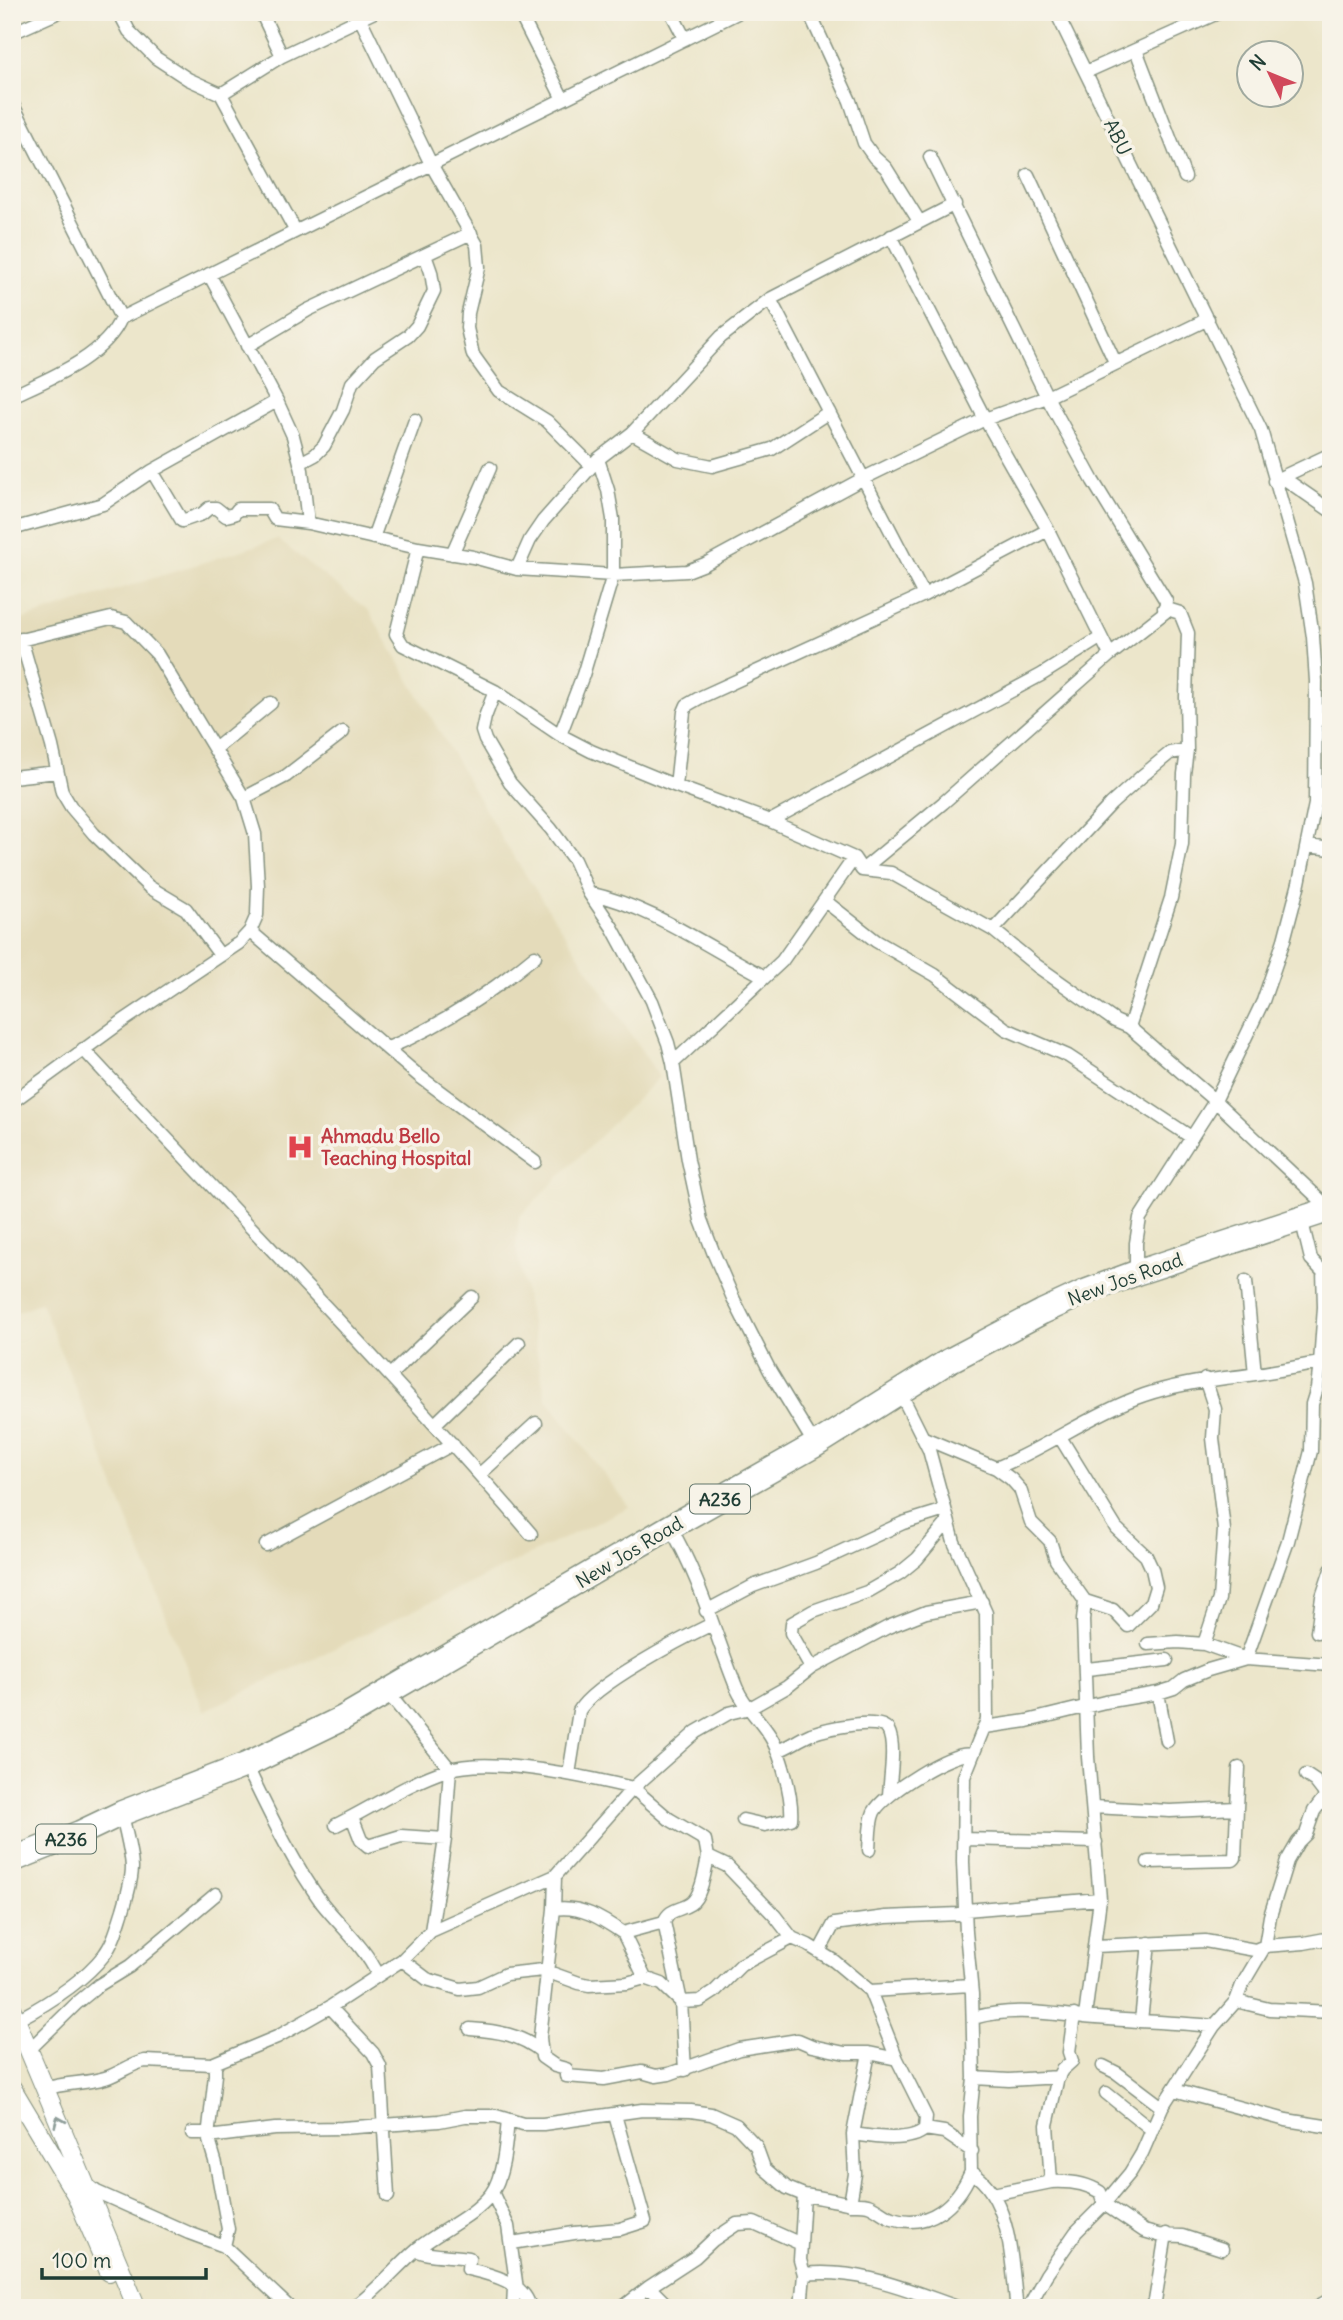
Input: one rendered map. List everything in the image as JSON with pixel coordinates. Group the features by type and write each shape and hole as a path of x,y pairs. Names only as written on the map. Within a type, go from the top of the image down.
{"highway":[{"name":"New Jos Road","path":"12,1860 246,1765 344,1718 815,1445 959,1355 1042,1312 1136,1273 1330,1209"},
{"name":"New Jos Road","path":"12,1850 79,1824 120,1814"}],"main road":[{"path":"14,2015 137,2308"},
{"path":"13,2092 50,2149 83,2211 124,2308"}],"street":[{"path":"12,33 59,12"},
{"path":"119,12 129,31 156,58 188,79 221,94 295,230"},
{"path":"261,12 282,56"},
{"path":"221,94 282,56 359,16 374,12"},
{"path":"519,12 563,99"},
{"path":"671,12 685,39"},
{"path":"12,397 82,360 109,340 121,318 739,12"},
{"path":"809,12 850,101 864,143 886,168 919,222"},
{"name":"ABU","path":"1056,12 1261,430 1278,479 1305,583 1313,637 1317,716 1315,804 1308,846 1284,940 1263,1001 1215,1101 1140,1218 1136,1243 1136,1273"},
{"path":"1086,72 1220,12"},
{"path":"359,16 431,164 471,233 479,254 467,328 474,355 499,391 547,421 595,463 608,490 613,519 613,575 583,675 560,735"},
{"path":"1136,50 1185,177"},
{"path":"12,103 121,318"},
{"path":"862,870 943,803 1110,655 1165,612 1166,601 1093,481 1047,397 930,156"},
{"path":"1027,175 1115,362"},
{"path":"517,569 530,540 543,521 595,463 632,433 721,337 770,299 955,204"},
{"path":"247,346 307,310 471,233"},
{"path":"891,236 985,419 1048,530 1110,655"},
{"path":"300,463 324,446 343,410 352,383 375,358 408,337 417,326 434,291 425,255"},
{"path":"209,274 293,436 300,463 308,523"},
{"path":"770,299 925,596"},
{"path":"152,471 182,521 202,514 208,508 216,508 226,516 234,514 238,509 264,508 269,509 275,519 308,523 517,569 613,575 687,571 864,478 985,419 1047,397 1208,319"},
{"path":"12,529 103,504 152,471 277,401"},
{"path":"632,433 678,458 712,466 772,449 829,412"},
{"path":"373,538 415,420"},
{"path":"1278,479 1331,454"},
{"path":"452,554 490,468"},
{"path":"1278,479 1331,512"},
{"path":"676,786 687,705 701,696 925,596 1048,530"},
{"path":"418,548 396,634 397,640 403,645 495,691 560,735 591,751 770,821 855,858 862,870"},
{"path":"1129,1027 1174,885 1182,844 1187,750 1188,633 1180,613 1164,607"},
{"path":"12,1102 83,1049 239,943 250,931 257,915 258,857 255,834 244,798 157,654 126,622 111,618 16,640 52,746 66,799 94,834 149,887 186,909 220,955"},
{"path":"770,821 1028,681 1100,638"},
{"path":"495,691 482,731 485,740 510,783 551,829 574,860 589,893 612,927 643,984 668,1043 673,1063 688,1160 701,1220 733,1298 770,1371 815,1445"},
{"path":"215,749 271,703"},
{"path":"1317,716 1331,721"},
{"path":"244,798 286,776 343,732"},
{"path":"993,930 1068,849 1142,776 1170,753 1187,750"},
{"path":"12,777 57,772"},
{"path":"1308,846 1331,849"},
{"path":"673,1063 782,961 855,858"},
{"path":"862,870 891,873 993,930 1037,966 1115,1021 1129,1027 1215,1101 1330,1209"},
{"path":"589,893 641,909 765,977"},
{"path":"825,901 876,941 935,975 1006,1029 1068,1056 1191,1137"},
{"path":"250,931 419,1076 535,1162"},
{"path":"388,1048 416,1037 460,1012 493,990 534,956"},
{"path":"83,1049 390,1375 531,1534"},
{"path":"1246,1659 1288,1541 1311,1451 1312,1404 1320,1363 1327,1275 1311,1259 1301,1218"},
{"path":"1246,1281 1255,1374"},
{"path":"390,1375 472,1297"},
{"path":"435,1424 519,1343"},
{"path":"996,1468 1106,1411 1137,1398 1205,1379 1320,1363"},
{"path":"1204,1644 1219,1599 1224,1530 1213,1438 1215,1409 1205,1379"},
{"path":"208,2137 275,2129 342,2128 439,2121 466,2116 496,2116 523,2124 543,2124 660,2109 711,2114 729,2120 752,2140 764,2168 792,2192 868,2206 889,2217 902,2220 928,2219 953,2200 966,2184 971,2172 973,2018 963,1839 964,1777 985,1727 988,1708 986,1613 954,1542 924,1438 900,1392"},
{"path":"480,1474 536,1423"},
{"path":"924,1438 1004,1472 1020,1489 1031,1522 1050,1541 1056,1560 1085,1601 1113,1610 1128,1626 1151,1603 1156,1587 1154,1577 1146,1556 1116,1528 1060,1437"},
{"path":"266,1545 453,1444"},
{"path":"706,1611 752,1586 816,1563 903,1523 947,1516"},
{"path":"811,1668 791,1633 792,1623 813,1611 867,1592 901,1573 917,1559 947,1516"},
{"path":"670,1527 694,1574 738,1691 770,1735 790,1799 792,1818 765,1825 743,1820"},
{"path":"1317,1632 1322,1597 1331,1570"},
{"path":"1051,2182 1047,2125 1059,2077 1072,2061 1069,2052 1095,1946 1100,1899 1088,1757 1087,1670 1083,1620 1085,1601"},
{"path":"45,2089 75,2081 104,2078 127,2066 145,2061 212,2064 277,2037 330,2007 402,1960 431,1931 555,1876 633,1788 696,1732 729,1713 750,1708 787,1687 811,1668 909,1618 982,1602"},
{"path":"569,1774 579,1711 583,1702 623,1674 712,1624"},
{"path":"1148,1644 1204,1644 1246,1659 1331,1665"},
{"path":"985,1727 1027,1721 1105,1702 1158,1693 1174,1688 1208,1670 1246,1659"},
{"path":"1087,1670 1167,1660"},
{"path":"387,1692 450,1769 445,1839 431,1931"},
{"path":"1158,1693 1167,1741"},
{"path":"777,1751 826,1729 872,1723 884,1726 892,1741 889,1795"},
{"path":"869,1850 874,1813 889,1795 943,1762 964,1754 971,1755"},
{"path":"246,1765 285,1845 304,1877 323,1904 369,1957 378,1975"},
{"path":"336,1825 413,1783 450,1769 475,1765 569,1774 633,1788 669,1819 705,1840 708,1857 695,1898 691,1903 667,1914 664,1922 681,2002 685,2070"},
{"path":"1148,1862 1235,1858 1239,1768"},
{"path":"1028,2308 1076,2232 1104,2204 1137,2163 1162,2108 1214,2026 1236,2001 1242,1985 1265,1946 1270,1916 1287,1861 1298,1842 1306,1835 1314,1811 1329,1795 1306,1775"},
{"path":"1093,1807 1170,1811 1237,1808"},
{"path":"14,2015 33,2011 79,1979 106,1953 111,1944 131,1875 120,1814"},
{"path":"352,1817 361,1840 368,1846 401,1836 445,1839"},
{"path":"963,1839 1096,1842"},
{"path":"708,1857 727,1866 775,1916 792,1938 834,1961 870,1991 897,2059 926,2118 925,2129 909,2137 853,2134"},
{"path":"555,1876 548,1970 540,2024 542,2057 555,2066 566,2069 566,2076 604,2080 642,2072 656,2076 685,2070 739,2049 798,2040 845,2053 869,2053 897,2059"},
{"path":"29,2050 77,2003 130,1966 216,1894"},
{"path":"819,1952 834,1924 886,1917 959,1914 966,1910 1100,1899"},
{"path":"554,1909 570,1906 595,1916 622,1933 645,1978"},
{"path":"622,1933 664,1922"},
{"path":"402,1960 427,1979 460,1989 478,1987 506,1974 548,1970 579,1983 600,1986 645,1978 662,1984 681,2002 700,2001 714,1992 741,1965 792,1938"},
{"path":"1095,1946 1205,1941 1255,1950 1265,1946 1331,1938"},
{"path":"1141,2021 1149,1943"},
{"path":"870,1991 971,1985"},
{"path":"1236,2001 1269,2009 1331,2012"},
{"path":"330,2007 373,2053 380,2066 388,2196"},
{"path":"973,2018 994,2012 1028,2010 1214,2026"},
{"path":"470,2029 511,2035 531,2043 542,2052"},
{"path":"850,2204 855,2174 853,2134 869,2053"},
{"path":"212,2064 215,2067 215,2075 208,2137 228,2229 224,2246"},
{"path":"1103,2066 1117,2073 1162,2108"},
{"path":"974,2078 1009,2080 1059,2077"},
{"path":"1174,2090 1286,2120 1331,2127"},
{"path":"1106,2093 1151,2129"},
{"path":"512,2243 620,2229 645,2221 615,2115"},
{"path":"352,2308 378,2288 416,2250 475,2209 492,2192 506,2147 508,2120"},
{"path":"925,2129 944,2132 972,2151"},
{"path":"192,2133 205,2133 208,2137"},
{"path":"971,2172 981,2178 993,2194 1010,2239 1016,2302 1014,2308"},
{"path":"993,2194 1051,2182 1077,2183 1100,2192 1104,2204 1144,2231 1182,2236 1222,2249"},
{"path":"86,2184 97,2192 224,2246 290,2308"},
{"path":"492,2192 508,2226 512,2243 516,2288 513,2308"},
{"path":"801,2308 803,2274 800,2260 804,2195"},
{"path":"622,2308 737,2224 754,2223 801,2244"},
{"path":"1151,2308 1155,2301 1166,2234"},
{"path":"416,2250 426,2255 469,2258 468,2269 494,2275 516,2288 528,2300 530,2308"},
{"path":"803,2274 849,2274 960,2308"},
{"path":"649,2287 670,2308"},
{"path":"920,2308 924,2295"},
{"path":"1315,2308 1331,2299"}],"shaded area":[{"name":"Ahmadu Bello Teaching Hospital","path":"277,539 369,611 504,842 659,1077 519,1217 516,1247 546,1398 629,1507 204,1711 41,1302 12,1314 12,623"}],"place":[{"name":"Ahmadu Bello Teaching Hospital","path":"300,1147"}]}
